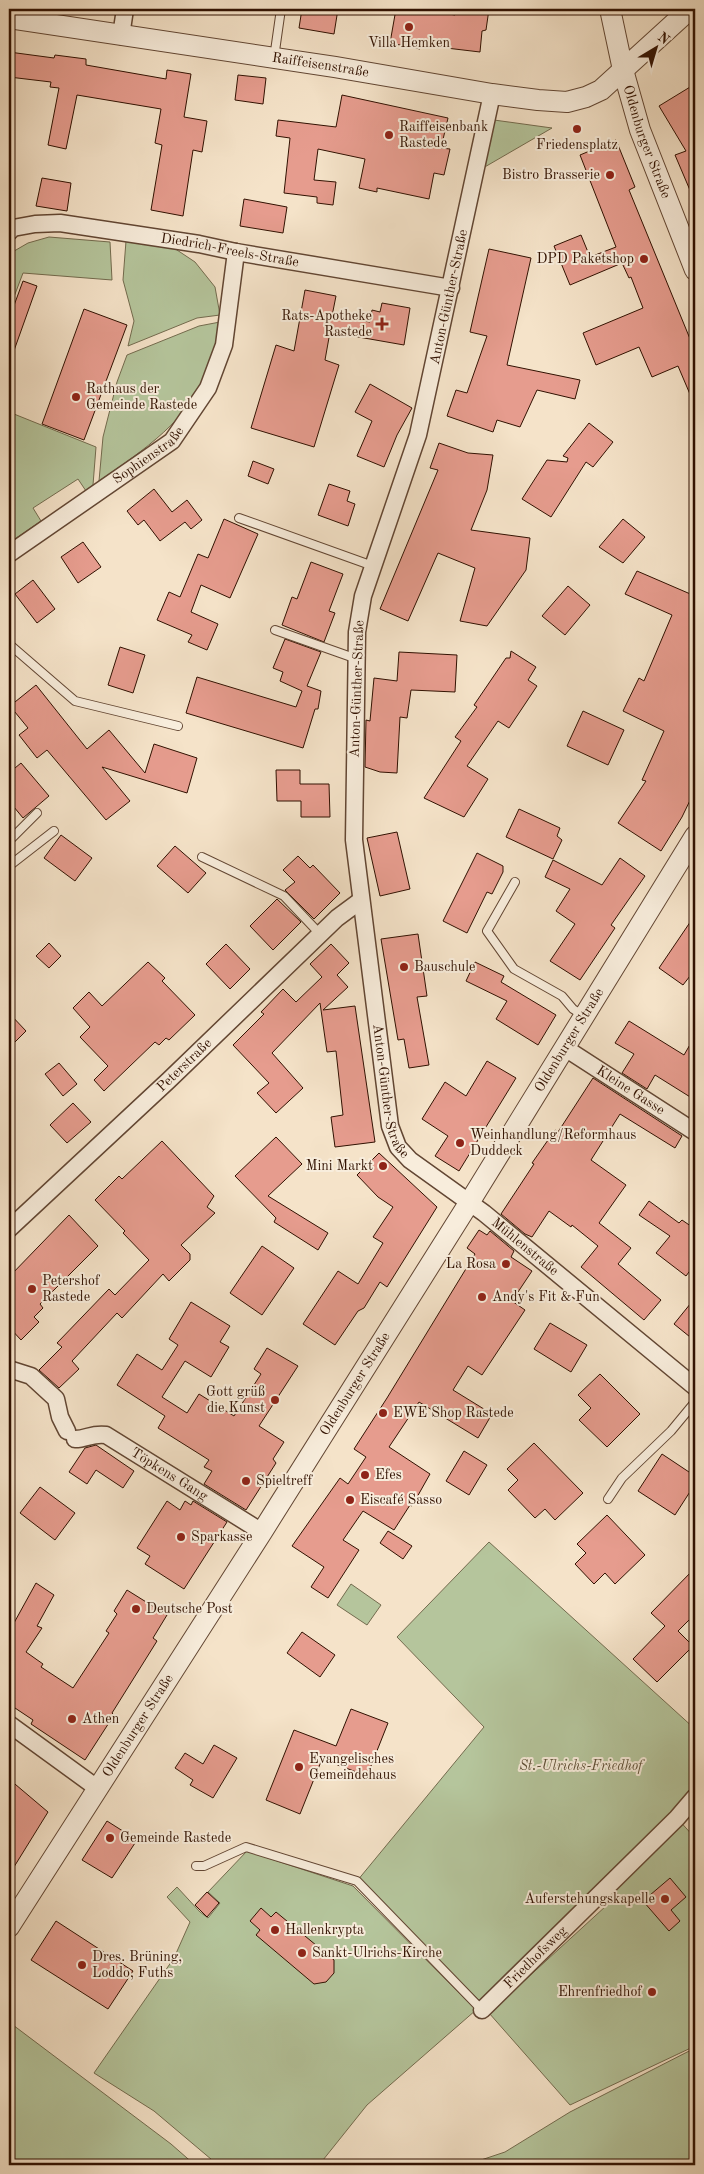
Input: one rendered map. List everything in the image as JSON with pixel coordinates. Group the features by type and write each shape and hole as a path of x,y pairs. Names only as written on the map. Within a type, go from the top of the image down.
{"street":[{"path":"121,36 124,9"},
{"name":"Oldenburger Straße","path":"610,9 623,70 640,130 695,270"},
{"name":"Raiffeisenstraße","path":"9,18 274,58 492,94 567,102 586,97 601,90 690,9"},
{"name":"Anton-Günther-Straße","path":"469,1203 410,1160 398,1147 390,1126 360,901 354,840 356,659 357,632 363,596 418,435 492,94"},
{"name":"Diedrich-Freels-Straße","path":"9,232 13,228 35,224 60,223 199,244 236,252 451,288"},
{"name":"Sophienstraße","path":"9,554 172,441 208,388 224,345 236,252"},
{"name":"Oldenburger Straße","path":"9,1927 262,1532 469,1203 695,836"},
{"name":"Peterstraße","path":"9,1229 169,1080 320,934 360,901"},
{"name":"Kleine Gasse","path":"565,1048 695,1132"},
{"name":"Mühlenstraße","path":"469,1203 484,1213 695,1387"},
{"name":"Töpkens Gang","path":"9,1369 30,1376 56,1399 60,1417 71,1435 82,1439 95,1433 106,1435 262,1532"},
{"path":"9,1724 97,1788"},
{"name":"Friedhofsweg","path":"482,2010 656,1839 695,1797"}],"lane":[{"path":"274,58 281,9"},
{"path":"239,518 373,566"},
{"path":"275,630 356,659"},
{"path":"9,644 76,701 178,726"},
{"path":"9,841 37,813"},
{"path":"9,866 54,831"},
{"path":"202,857 284,896 320,934"},
{"path":"515,882 487,931 514,969 562,996 573,1009 585,1016"},
{"path":"608,1499 622,1478 671,1430 695,1402"},
{"path":"196,1866 204,1866 246,1847 357,1881 482,2010"}],"green space":[{"path":"494,120 552,128 483,168"},
{"path":"49,237 110,242 112,280 23,273 9,310 9,254 28,243"},
{"path":"126,241 174,248 195,262 215,287 220,315 197,318 128,346 134,321 123,280"},
{"path":"220,322 216,351 211,367 191,403 164,432 99,481 103,437 117,382 127,355 199,326"},
{"path":"9,412 96,447 93,485 86,491 78,479 33,508 41,521 9,543"},
{"name":"St.-Ulrichs-Friedhof","path":"489,1542 695,1729 695,1797 677,1818 695,1838 695,2046 570,2105 489,2013 618,1895 612,1881 481,2002 357,1881 484,1727 397,1637"},
{"path":"351,1584 381,1605 367,1625 337,1605"},
{"path":"247,1851 353,1886 476,2010 367,2105 319,2165 218,2165 154,2111 94,2073 174,1958 190,1922 167,1897 177,1887 208,1918 220,1903 208,1892"},
{"path":"9,2022 171,2144 195,2165 9,2165"},
{"path":"695,2048 695,2165 466,2165 505,2152 570,2112"}],"building":[{"path":"302,9 338,9 334,34 299,28"},
{"path":"396,9 419,9 455,15 456,9 489,9 486,30 482,31 480,52 421,45 420,49 390,43"},
{"path":"9,52 54,58 55,55 86,59 86,65 166,79 167,70 191,74 184,117 207,121 202,152 193,150 183,216 151,210 162,145 155,143 161,109 77,95 66,149 48,145 59,88 50,87 51,82 9,77"},
{"path":"238,75 266,78 263,104 235,100"},
{"path":"695,84 695,202 675,155 686,151 659,106"},
{"name":"Raiffeisenbank Rastede","path":"342,95 448,118 441,148 450,149 444,175 434,173 429,199 377,188 377,192 359,188 365,159 318,149 314,180 336,182 333,205 317,203 317,197 284,193 290,138 276,136 278,120 336,127"},
{"path":"616,140 635,187 629,190 695,351 695,406 678,366 652,377 639,347 596,365 583,333 643,308 631,277 629,278 622,263 570,285 554,246 581,235 590,257 616,247 580,155"},
{"path":"42,178 71,183 67,211 36,206"},
{"path":"244,199 287,207 283,233 240,226"},
{"path":"489,249 531,258 507,365 580,380 575,399 537,390 520,427 497,420 493,432 447,416 456,390 467,393 487,336 470,332"},
{"path":"23,281 37,286 11,359 9,359 9,319"},
{"path":"305,290 336,296 332,316 370,322 372,310 380,312 382,303 410,308 404,345 330,332 325,360 339,365 314,447 251,428 276,345 294,351"},
{"name":"Rathaus der Gemeinde Rastede","path":"84,309 127,325 84,440 42,424"},
{"path":"370,384 412,408 397,435 384,467 357,456 372,421 355,412"},
{"path":"589,423 613,442 593,467 586,462 551,517 522,499 547,460 567,462 568,458 563,456"},
{"path":"439,443 468,453 493,455 487,490 471,530 530,538 526,570 487,626 460,621 475,568 438,553 408,621 380,609 438,470 430,468"},
{"path":"253,461 274,469 268,484 248,476"},
{"path":"329,484 350,491 347,501 355,504 348,526 318,515"},
{"path":"154,489 172,512 187,500 202,520 191,529 185,522 160,541 144,520 138,525 127,511"},
{"path":"224,519 258,534 230,598 201,585 191,612 218,624 207,650 188,642 192,635 157,620 169,592 180,597 198,554 208,558"},
{"path":"623,519 645,537 623,563 599,547"},
{"path":"83,542 101,567 78,583 61,557"},
{"path":"311,562 343,574 329,611 335,613 324,642 282,625 292,597 297,599"},
{"path":"637,571 695,596 695,790 682,817 661,851 618,823 646,781 642,780 664,731 623,711 639,678 644,681 672,615 625,594"},
{"path":"33,580 55,609 37,623 15,594"},
{"path":"568,586 590,605 565,635 542,616"},
{"path":"285,639 321,652 307,686 321,691 318,709 315,709 303,748 186,713 197,677 296,707 302,691 280,681 283,672 273,668"},
{"path":"120,647 145,655 133,693 108,685"},
{"path":"511,651 536,667 528,680 537,686 509,728 498,721 467,766 488,779 464,817 424,798 461,741 455,737 477,707 474,705 506,658 510,658"},
{"path":"399,652 457,655 455,692 411,690 407,718 400,717 397,773 380,772 365,767 366,720 370,721 374,678 397,681"},
{"path":"36,685 87,749 109,730 145,773 154,744 197,758 187,793 102,767 130,801 106,820 47,750 37,758 19,735 28,728 10,706"},
{"path":"583,711 624,730 608,765 567,746"},
{"path":"21,763 49,796 23,818 9,801 9,773"},
{"path":"276,770 300,770 300,784 329,784 330,817 301,817 301,801 277,801"},
{"path":"519,809 560,828 557,836 562,840 553,859 506,837"},
{"path":"397,832 410,889 380,896 367,838"},
{"path":"61,835 92,858 75,881 44,858"},
{"path":"175,846 206,873 188,893 157,866"},
{"path":"477,853 503,866 503,872 492,894 487,892 467,933 443,921"},
{"path":"298,856 310,868 313,865 340,893 314,919 285,890 295,882 283,870"},
{"path":"620,858 645,876 611,925 615,928 580,980 550,961 575,924 556,911 570,889 545,877 553,860 602,885"},
{"path":"277,899 301,922 273,950 250,926"},
{"path":"695,915 695,980 690,976 683,985 659,968"},
{"path":"418,934 427,996 417,997 429,1065 409,1068 404,1039 398,1040 381,939"},
{"path":"49,943 61,956 49,968 36,956"},
{"path":"226,944 250,969 230,989 206,964"},
{"path":"331,944 349,963 337,975 348,987 323,1010 355,1006 375,1142 335,1147 331,1117 343,1115 336,1051 327,1052 320,1003 272,1053 303,1088 276,1113 257,1093 269,1083 233,1045 264,1014 261,1012 283,989 296,1002 322,977 310,964"},
{"path":"148,962 165,978 162,981 195,1015 169,1040 166,1038 159,1045 155,1042 104,1091 94,1080 108,1066 80,1037 90,1027 73,1008 89,992 102,1006"},
{"path":"475,962 504,976 501,982 556,1015 538,1045 496,1019 507,1001 466,981"},
{"path":"9,1013 26,1031 9,1048"},
{"path":"629,1021 684,1055 695,1036 695,1100 655,1075 647,1089 622,1073 634,1054 615,1043"},
{"path":"487,1061 516,1078 459,1171 435,1156 448,1136 422,1119 445,1082 466,1096"},
{"path":"59,1063 77,1084 63,1096 45,1074"},
{"path":"593,1078 682,1136 675,1148 620,1114 591,1160 626,1185 599,1223 631,1248 618,1264 661,1300 644,1320 581,1267 598,1246 572,1225 571,1227 549,1211 532,1237 525,1234 501,1214 534,1164 532,1163 555,1130 558,1132"},
{"path":"73,1103 91,1122 67,1143 50,1125"},
{"path":"276,1137 302,1164 268,1196 328,1233 318,1250 274,1222 276,1218 235,1176"},
{"path":"162,1141 214,1196 207,1207 215,1213 181,1245 190,1254 190,1260 169,1281 163,1274 122,1318 117,1313 72,1361 79,1369 59,1388 39,1370 62,1347 57,1343 109,1289 115,1295 149,1260 123,1233 125,1231 95,1200 119,1176 122,1179"},
{"path":"379,1153 437,1207 387,1287 380,1282 364,1308 358,1311 335,1345 303,1324 338,1271 358,1284 383,1243 373,1237 393,1207 378,1197 357,1175"},
{"path":"649,1201 679,1223 682,1220 695,1229 695,1264 686,1276 656,1253 670,1236 639,1215"},
{"name":"Petershof Rastede","path":"69,1215 98,1246 40,1304 43,1308 34,1317 39,1322 21,1340 9,1327 9,1277"},
{"path":"479,1230 487,1235 490,1231 514,1251 511,1257 532,1271 512,1301 525,1310 482,1375 468,1366 453,1390 492,1414 478,1438 419,1402 389,1447 430,1474 412,1506 410,1505 394,1530 363,1511 343,1540 359,1550 328,1598 311,1587 324,1567 292,1546 340,1478 348,1484 366,1457 354,1449 475,1254 467,1248"},
{"path":"262,1246 294,1268 262,1315 230,1293"},
{"path":"695,1298 695,1341 674,1324"},
{"path":"191,1302 230,1326 220,1342 229,1347 211,1377 185,1361 162,1397 187,1413 199,1394 234,1416 261,1374 254,1369 267,1348 298,1366 259,1426 284,1442 273,1459 276,1463 246,1510 204,1484 212,1471 204,1467 209,1460 158,1428 165,1416 117,1385 137,1354 162,1370 178,1345 169,1339"},
{"path":"550,1323 587,1345 571,1372 534,1349"},
{"path":"600,1374 640,1414 607,1447 579,1420 591,1408 578,1395"},
{"path":"534,1443 583,1493 555,1520 545,1509 535,1518 508,1490 518,1480 507,1469"},
{"path":"96,1445 134,1471 123,1488 96,1470 87,1484 69,1472 85,1448"},
{"path":"464,1451 487,1465 469,1495 446,1481"},
{"path":"662,1454 695,1476 695,1484 675,1515 638,1491"},
{"path":"40,1487 75,1513 55,1540 20,1513"},
{"name":"Sparkasse","path":"167,1501 180,1510 185,1501 191,1505 193,1501 227,1522 184,1589 145,1564 150,1556 137,1548"},
{"path":"607,1515 645,1555 615,1584 605,1573 594,1584 575,1564 586,1553 577,1544"},
{"path":"388,1531 412,1546 403,1559 380,1543"},
{"path":"695,1568 695,1614 678,1631 693,1646 657,1682 633,1659 665,1626 651,1613"},
{"path":"36,1583 54,1595 37,1626 42,1628 26,1652 43,1664 41,1667 73,1688 109,1633 106,1631 117,1614 114,1611 127,1590 167,1615 153,1638 157,1641 112,1713 114,1715 85,1760 31,1724 33,1720 9,1704 9,1632"},
{"path":"302,1632 335,1655 320,1677 287,1653"},
{"path":"351,1709 388,1723 367,1776 322,1759 300,1814 266,1800 294,1730 336,1746"},
{"path":"214,1745 237,1758 213,1798 190,1785 193,1780 175,1768 185,1753 203,1764"},
{"path":"9,1779 48,1812 9,1875"},
{"path":"107,1821 137,1840 112,1878 82,1860"},
{"name":"Auferstehungskapelle","path":"670,1878 686,1897 671,1910 680,1921 669,1931 643,1901"},
{"path":"207,1892 219,1903 207,1917 195,1905"},
{"name":"Sankt-Ulrichs-Kirche","path":"261,1908 271,1917 276,1912 334,1960 334,1973 326,1982 314,1984 256,1935 260,1930 250,1921"},
{"name":"Dres. Brüning, Loddo, Fuths","path":"56,1921 133,1971 108,2009 31,1960"}],"place":[{"name":"Villa Hemken","path":"409,27"},
{"name":"Friedensplatz","path":"577,129"},
{"name":"Raiffeisenbank Rastede","path":"389,135"},
{"name":"Bistro Brasserie","path":"610,175"},
{"name":"DPD Paketshop","path":"644,259"},
{"name":"Rats-Apotheke Rastede","path":"382,324"},
{"name":"Rathaus der Gemeinde Rastede","path":"76,397"},
{"name":"Bauschule","path":"404,967"},
{"name":"Weinhandlung/Reformhaus Duddeck","path":"460,1143"},
{"name":"Mini Markt","path":"383,1166"},
{"name":"La Rosa","path":"506,1264"},
{"name":"Petershof Rastede","path":"32,1289"},
{"name":"Andy's Fit & Fun","path":"482,1297"},
{"name":"Gott grüß die Kunst","path":"275,1400"},
{"name":"EWE Shop Rastede","path":"383,1413"},
{"name":"Efes","path":"365,1475"},
{"name":"Spieltreff","path":"246,1481"},
{"name":"Eiscafé Sasso","path":"350,1500"},
{"name":"Sparkasse","path":"181,1537"},
{"name":"Deutsche Post","path":"136,1609"},
{"name":"Athen","path":"72,1719"},
{"name":"Evangelisches Gemeindehaus","path":"299,1767"},
{"name":"Gemeinde Rastede","path":"110,1838"},
{"name":"Auferstehungskapelle","path":"665,1899"},
{"name":"Hallenkrypta","path":"275,1930"},
{"name":"Sankt-Ulrichs-Kirche","path":"302,1953"},
{"name":"Dres. Brüning, Loddo, Fuths","path":"82,1965"},
{"name":"Ehrenfriedhof","path":"652,1992"}]}
